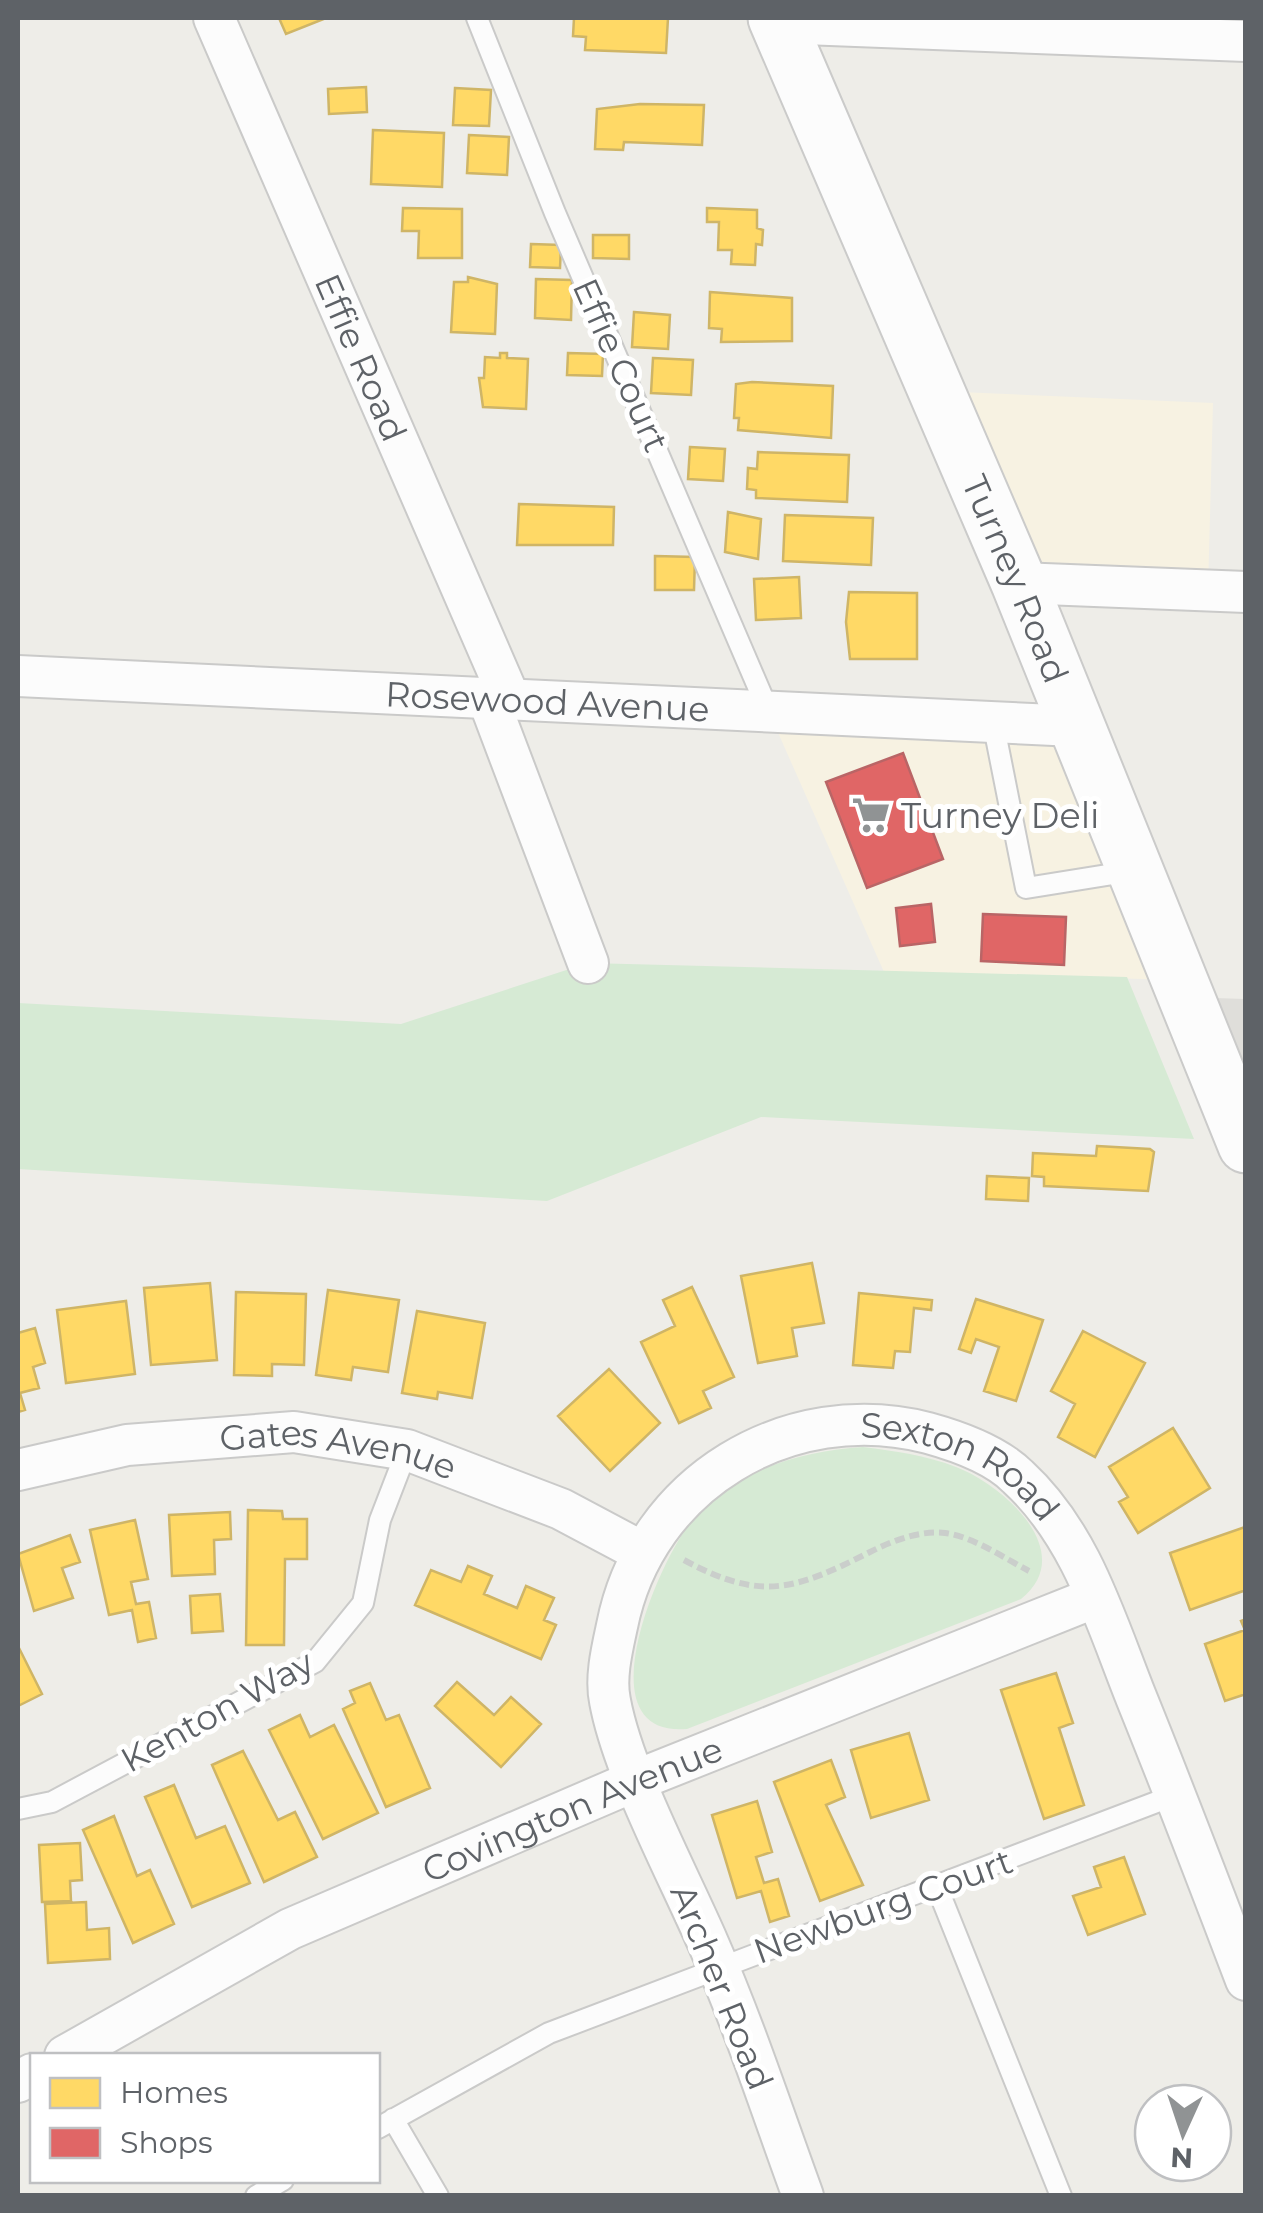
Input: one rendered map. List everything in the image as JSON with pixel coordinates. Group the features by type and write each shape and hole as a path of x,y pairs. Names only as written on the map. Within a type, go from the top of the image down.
{"main road":[{"name":"Turney Road","path":"777,20 1019,583 1246,1145"}],"street":[{"name":"Effie Road","path":"214,18 498,697 588,963"},
{"path":"777,20 1246,41"},
{"path":"1019,583 1246,592"},
{"name":"Rosewood Avenue","path":"18,676 1076,726"},
{"name":"Sexton Road","path":"637,1780 609,1700 611,1654 620,1611 642,1552 695,1485 744,1451 822,1425 893,1424 955,1440 1016,1474 1065,1529 1176,1795 1246,1980"},
{"name":"Gates Avenue","path":"18,1470 127,1446 294,1432 407,1450 561,1509 642,1552"},
{"name":"Covington Avenue","path":"69,2053 290,1928 637,1780 1096,1597"},
{"name":"Archer Road","path":"637,1780 718,1967 803,2196"}],"lane":[{"name":"Effie Court","path":"478,18 554,213 768,710"},
{"path":"993,722 1026,888 1134,870"},
{"name":"Kenton Way","path":"18,1810 52,1802 315,1662 363,1603 380,1520 407,1450"},
{"name":"Newburg Court","path":"385,2123 550,2032 1176,1795"},
{"path":"937,1887 1061,2196"},
{"path":"385,2123 438,2196"},
{"path":"256,2196 278,2183"}],"path":[{"path":"682,1559 718,1579 755,1589 790,1588 889,1542 945,1533 1029,1571"}],"shaded area":[{"path":"937,391 1213,403 1208,591 1019,583"},
{"path":"768,710 1075,726 1179,980 884,972"},
{"path":"1185,997 1245,999 1245,1145"}],"green space":[{"path":"588,963 1127,977 1194,1139 761,1117 547,1201 18,1169 18,1003 401,1024"},
{"path":"863,1447 944,1463 995,1489 1028,1523 1039,1542 1042,1562 1037,1581 1021,1599 687,1729 655,1724 638,1705 634,1676 638,1640 665,1566 696,1515 731,1486 773,1465"}],"building: Homes":[{"path":"279,18 326,18 286,34"},
{"path":"574,18 668,18 666,53 585,50 586,37 573,36"},
{"path":"366,87 367,112 329,114 328,89"},
{"path":"455,88 491,90 489,126 453,125"},
{"path":"640,104 704,105 702,145 624,142 623,150 595,149 597,109"},
{"path":"373,130 444,133 442,187 371,184"},
{"path":"469,135 509,137 507,175 467,173"},
{"path":"403,208 462,209 462,258 418,258 419,231 402,231"},
{"path":"707,208 757,210 757,228 763,230 762,245 756,244 755,265 731,264 732,250 718,250 719,222 707,222"},
{"path":"593,235 629,235 629,259 593,258"},
{"path":"531,244 561,245 560,268 530,267"},
{"path":"468,277 497,284 495,334 451,332 454,282 468,282"},
{"path":"536,279 572,280 571,320 535,318"},
{"path":"710,292 792,298 792,341 721,342 722,329 709,328"},
{"path":"634,312 670,315 668,349 632,347"},
{"path":"500,353 507,353 507,358 528,359 526,409 483,407 479,378 484,378 485,357 500,358"},
{"path":"568,353 603,354 602,376 567,375"},
{"path":"653,358 693,360 691,395 651,393"},
{"path":"736,384 833,386 831,438 738,430 739,418 734,418"},
{"path":"690,447 725,449 723,481 688,479"},
{"path":"758,452 849,455 847,502 756,498 756,490 747,489 748,468 757,469"},
{"path":"519,504 614,507 613,545 517,545"},
{"path":"728,512 761,519 758,559 725,552"},
{"path":"785,515 873,518 871,565 783,561"},
{"path":"655,556 695,557 694,590 655,590"},
{"path":"799,577 801,618 756,620 754,579"},
{"path":"849,592 917,593 917,659 850,659 846,622"},
{"path":"1097,1146 1154,1152 1148,1191 1044,1186 1044,1177 1032,1176 1033,1153 1096,1156"},
{"path":"987,1176 1029,1178 1028,1201 986,1199"},
{"path":"812,1263 824,1323 792,1328 797,1356 758,1363 741,1276"},
{"path":"210,1283 217,1360 151,1365 144,1288"},
{"path":"692,1287 734,1377 703,1391 711,1408 679,1423 641,1342 675,1326 663,1300"},
{"path":"328,1290 399,1300 388,1372 353,1367 351,1380 316,1375"},
{"path":"236,1292 306,1294 304,1365 272,1364 272,1376 234,1375"},
{"path":"859,1293 932,1300 931,1310 914,1308 910,1352 895,1351 893,1368 853,1365"},
{"path":"976,1299 1043,1320 1016,1401 984,1391 999,1347 976,1339 971,1353 959,1349"},
{"path":"126,1301 135,1374 66,1383 57,1310"},
{"path":"417,1311 485,1323 472,1398 438,1392 437,1399 402,1393"},
{"path":"35,1328 45,1363 33,1367 39,1388 20,1393 25,1410 18,1412 18,1333"},
{"path":"1083,1331 1145,1363 1095,1457 1058,1437 1075,1404 1051,1391"},
{"path":"609,1369 660,1423 610,1471 558,1416"},
{"path":"1173,1428 1210,1488 1138,1533 1119,1502 1128,1497 1109,1467"},
{"path":"248,1510 282,1511 283,1519 307,1519 307,1559 285,1559 284,1645 246,1645"},
{"path":"230,1512 231,1539 214,1540 215,1574 172,1576 169,1515"},
{"path":"135,1520 148,1579 131,1582 136,1604 149,1602 156,1638 138,1642 132,1610 109,1615 90,1530"},
{"path":"1245,1527 1246,1590 1190,1610 1170,1553"},
{"path":"70,1535 80,1562 62,1568 73,1598 34,1611 18,1554"},
{"path":"468,1566 492,1576 484,1594 517,1608 526,1586 554,1598 544,1620 556,1625 541,1659 415,1605 431,1570 461,1582"},
{"path":"220,1594 223,1631 192,1633 190,1596"},
{"path":"1246,1619 1246,1694 1225,1701 1205,1644 1245,1630 1241,1621"},
{"path":"18,1646 42,1694 18,1706"},
{"path":"1056,1673 1073,1723 1059,1728 1084,1805 1044,1819 1001,1690"},
{"path":"457,1682 494,1715 511,1697 541,1724 501,1767 435,1706"},
{"path":"370,1683 386,1720 399,1715 430,1788 386,1807 343,1709 355,1703 350,1691"},
{"path":"300,1715 310,1737 334,1725 378,1813 323,1839 269,1730"},
{"path":"909,1733 929,1800 871,1818 851,1750"},
{"path":"243,1751 278,1820 295,1812 317,1857 264,1882 212,1765"},
{"path":"831,1760 845,1797 826,1805 863,1885 820,1901 774,1782"},
{"path":"174,1785 196,1838 225,1826 250,1883 192,1907 145,1797"},
{"path":"757,1801 772,1852 756,1857 764,1883 778,1879 789,1916 770,1922 761,1891 737,1898 712,1815"},
{"path":"114,1816 137,1876 150,1870 174,1924 133,1943 83,1830"},
{"path":"80,1843 82,1880 70,1881 71,1901 42,1902 39,1845"},
{"path":"1124,1857 1145,1914 1088,1935 1073,1896 1101,1887 1094,1867"},
{"path":"86,1902 87,1930 109,1928 110,1959 48,1963 45,1904"}],"building: Shops":[{"path":"903,753 943,859 867,888 826,782"},
{"path":"931,904 935,942 900,946 896,908"},
{"path":"983,914 1066,917 1064,965 981,961"}],"place":[{"name":"Turney Deli","path":"871,815"}]}
